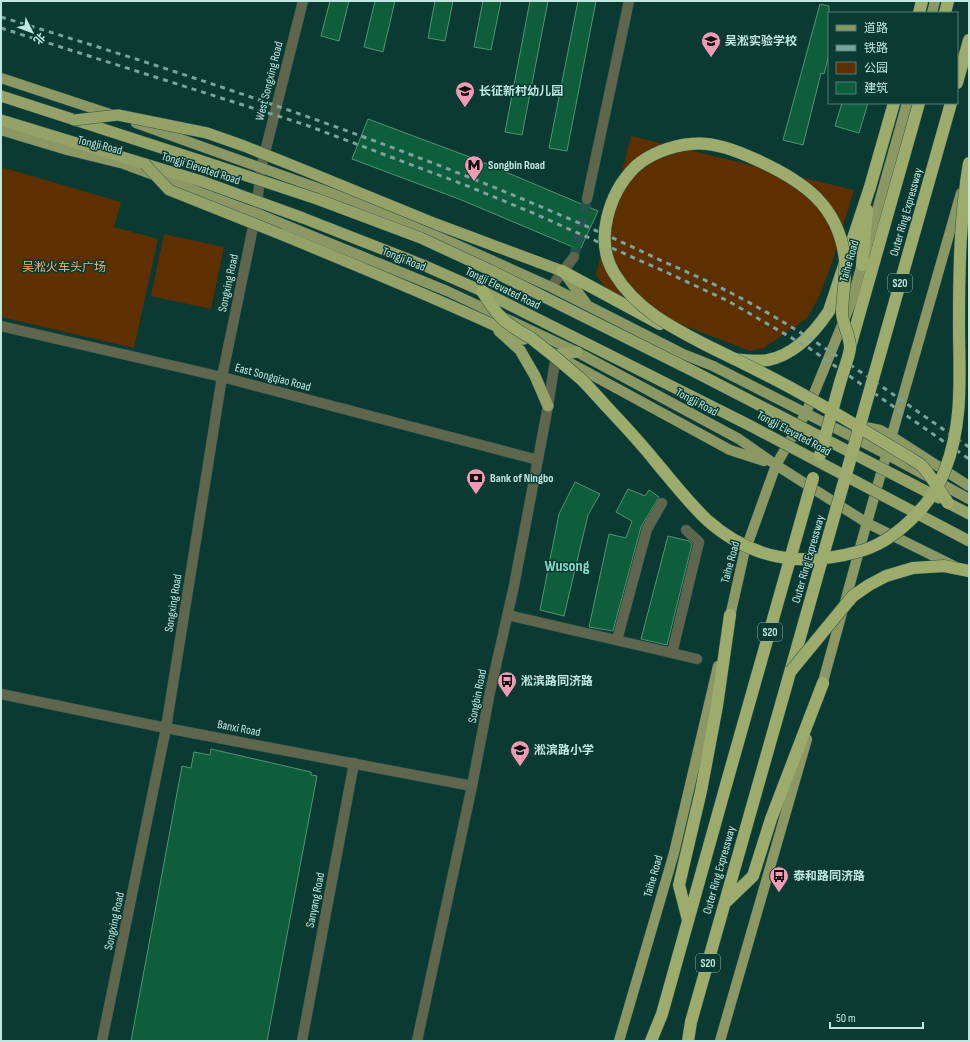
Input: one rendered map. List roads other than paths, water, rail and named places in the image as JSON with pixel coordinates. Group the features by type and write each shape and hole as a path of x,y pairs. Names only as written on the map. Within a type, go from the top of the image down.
{"highway":[{"path":"919,12 922,1"},
{"path":"945,12 948,1"},
{"path":"958,79 969,40"},
{"name":"Tongji Elevated Road","path":"1,96 317,199 421,238 492,271 692,370 969,514"},
{"path":"74,120 118,115 207,133 298,167 436,224 562,271 696,344 735,359 767,361 787,354 818,327 829,311 870,187 894,104"},
{"name":"Outer Ring Expressway","path":"651,1041 662,1014 919,104"},
{"name":"Outer Ring Expressway","path":"688,1041 691,1022 951,104"},
{"name":"Tongji Elevated Road","path":"1,120 201,181 304,218 423,265 482,291 749,425 969,541"},
{"path":"850,347 841,313 845,287 845,261 842,241 833,218 819,198 801,183 734,150 713,145 691,144 669,148 649,157 636,166 624,180 615,194 610,206 605,226 605,237 607,259 628,293 647,311 672,328 823,405 922,466 948,503"},
{"path":"145,164 169,190 362,268 491,323 556,355 577,352"},
{"path":"482,291 501,318 538,343 581,380 640,442 687,499 707,520 729,537 750,548 797,560 826,559 859,552 884,541 903,527 921,508 938,486 946,469 954,444 959,414 960,244 969,164"},
{"path":"862,265 870,187"},
{"path":"491,323 520,350 535,376 548,406"},
{"path":"791,670 842,609 854,596 869,585 886,576 913,568 944,566 969,572"},
{"path":"688,920 679,885 700,798 717,706 730,615"},
{"path":"725,903 753,876 771,819 823,683"},
{"name":"Outer Ring Expressway","path":"659,1041 662,1014"},
{"name":"Outer Ring Expressway","path":"682,1041 691,1022"}],"main road":[{"path":"932,12 935,1"},
{"path":"1,78 172,135 358,203 453,243 551,287 684,354 712,366 886,454 969,499"},
{"name":"Taihe Road","path":"619,1041 674,853 744,554 776,465 806,413 851,303 907,104"},
{"name":"Tongji Road","path":"1,130 67,150 124,164 256,213 447,290 577,352 739,439 776,465 867,523 969,572"},
{"path":"720,1041 823,683 891,436 969,164"},
{"path":"562,271 588,305"},
{"name":"Tongji Road","path":"556,355 730,450 776,465"},
{"path":"806,413 880,430 969,486"}],"street":[{"name":"West Songxing Road","path":"261,168 303,1"},
{"path":"587,199 629,1"},
{"name":"Songxing Road","path":"102,1041 166,728 222,377 256,213 261,168"},
{"path":"551,287 562,271 574,258"},
{"name":"East Songqiao Road","path":"1,326 222,377 538,460"},
{"name":"Songbin Road","path":"417,1041 472,786 490,692 508,614 538,460 556,355"},
{"path":"617,640 647,529 662,503"},
{"path":"672,653 699,542 686,530"},
{"path":"508,614 697,659"},
{"name":"Banxi Road","path":"1,694 166,728 472,786"},
{"name":"Sanyang Road","path":"302,1041 354,763"}],"tunnel":[{"path":"574,257 587,199"}],"railway":[{"path":"1,17 163,68 324,123 404,152 561,215 708,282 762,310 852,366 969,447"},
{"path":"1,28 306,125 465,185 533,213 668,273 728,301 809,348 969,459"}],"place":[{"name":"吴淞实验学校","path":"711,58"},
{"name":"长征新村幼儿园","path":"465,108"},
{"name":"Songbin Road","path":"474,182"},
{"name":"Bank of Ningbo","path":"476,495"},
{"name":"淞滨路同济路","path":"507,698"},
{"name":"淞滨路小学","path":"520,767"},
{"name":"泰和路同济路","path":"779,893"}],"district":[{"name":"Wusong","path":"567,565"}],"park label":[{"name":"吴淞火车头广场","path":"64,267"}]}
